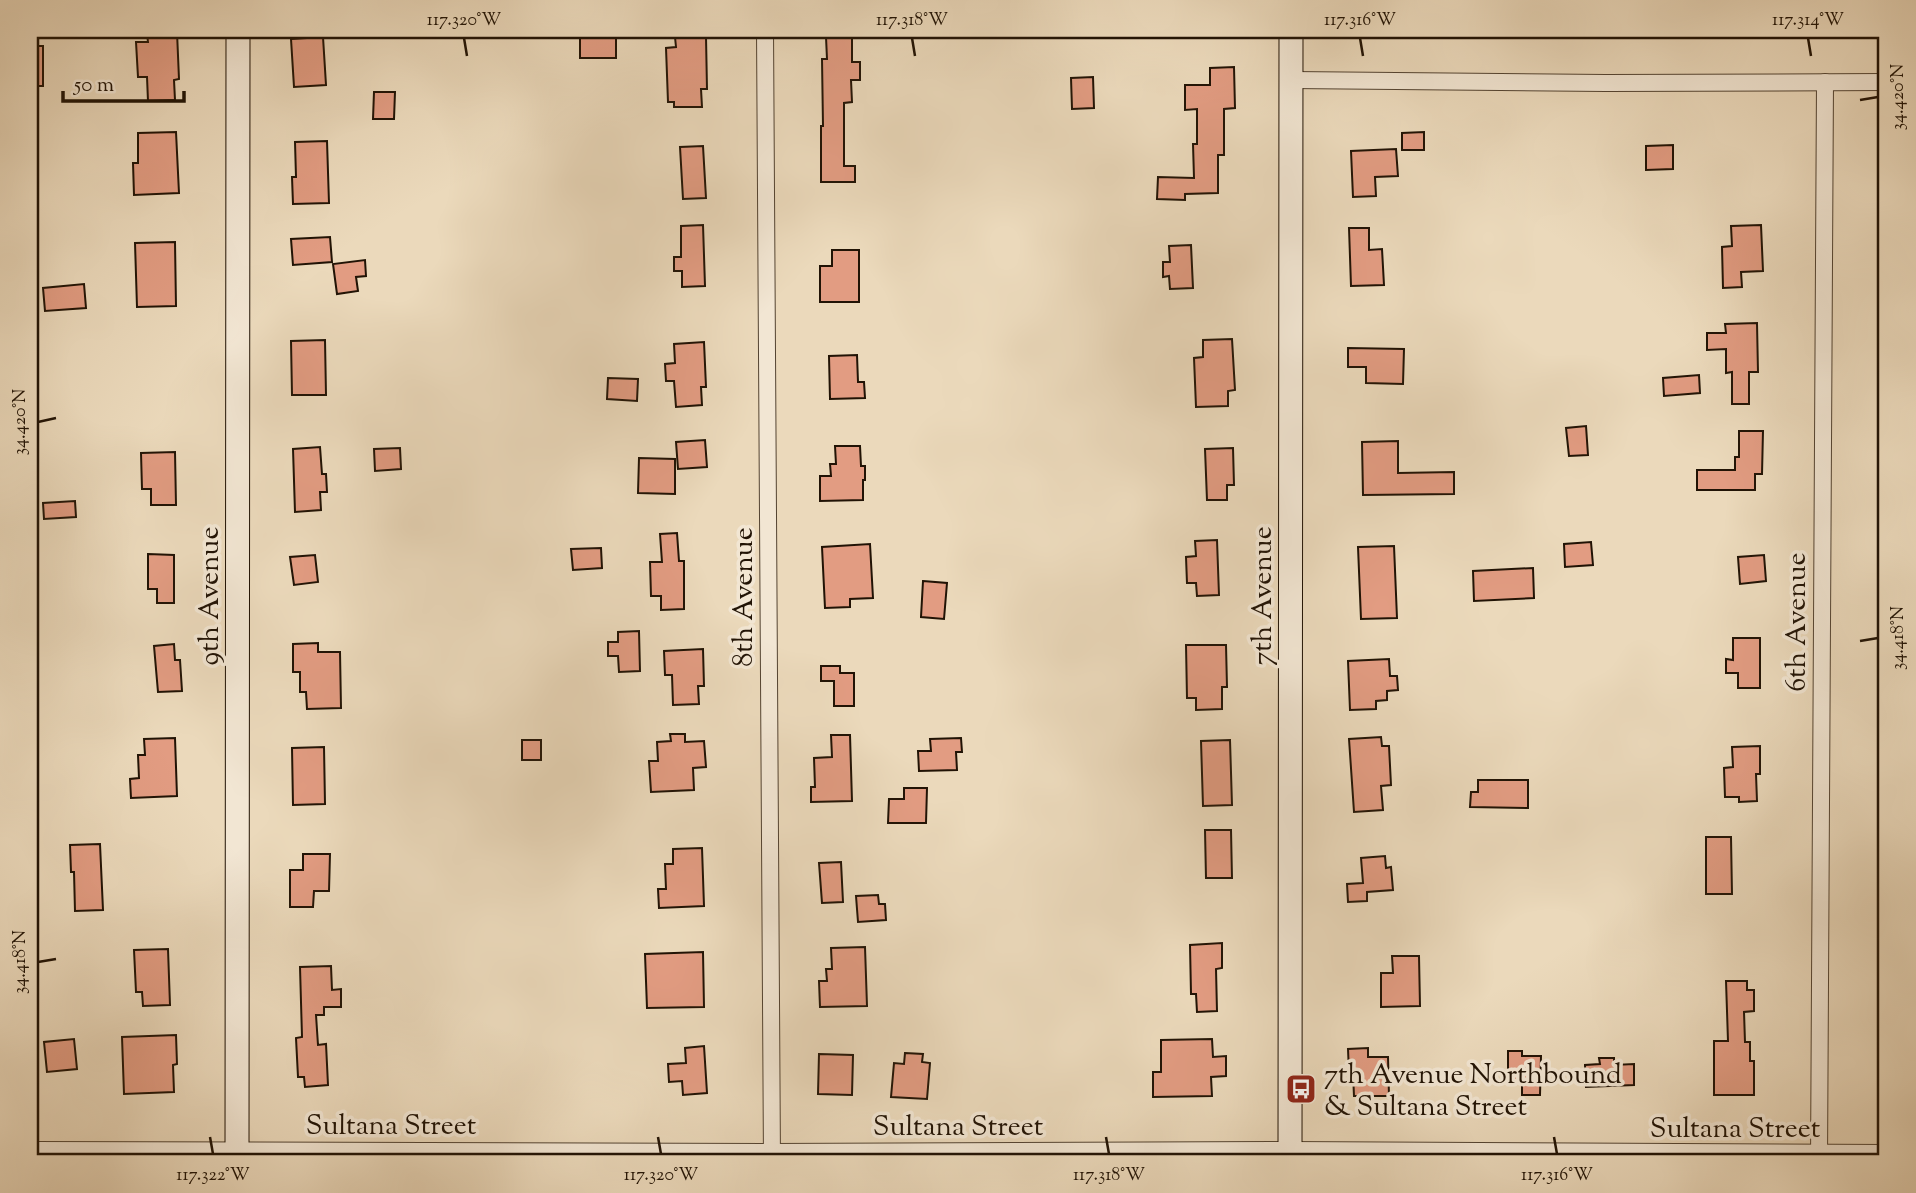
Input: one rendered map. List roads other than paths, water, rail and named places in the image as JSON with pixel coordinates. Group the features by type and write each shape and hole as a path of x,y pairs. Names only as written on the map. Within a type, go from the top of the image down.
{"street":[{"name":"9th Avenue","path":"237,1156 238,30"},
{"name":"8th Avenue","path":"765,30 772,1157"},
{"name":"7th Avenue","path":"1290,1157 1291,30"},
{"path":"1292,80 1886,82"},
{"name":"6th Avenue","path":"1819,1158 1825,82"},
{"name":"Sultana Street","path":"30,1150 237,1156 772,1157 1819,1158 1886,1153"}],"place":[{"name":"7th Avenue Northbound & Sultana Street","path":"1301,1089"}]}
